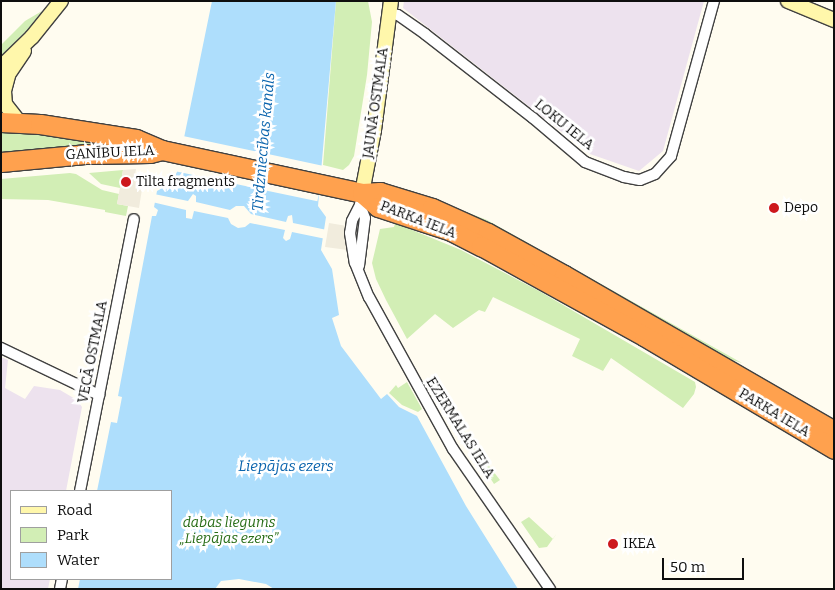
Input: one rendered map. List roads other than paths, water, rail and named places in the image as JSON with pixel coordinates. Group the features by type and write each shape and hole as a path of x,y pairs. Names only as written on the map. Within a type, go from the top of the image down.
{"highway":[{"name":"GANĪBU IELA","path":"10,122 136,139 162,150"},
{"path":"162,150 331,186 361,199"},
{"name":"GANĪBU IELA","path":"1,162 85,154 150,153 162,150"},
{"name":"PARKA IELA","path":"361,199 380,192 455,217 488,233 834,431"},
{"name":"PARKA IELA","path":"361,199 378,207 451,231 481,246 652,341 834,449"}],"main road":[{"path":"10,122 5,104 4,75 61,1"},
{"path":"788,1 834,20"},
{"name":"JAUNĀ OSTMALA","path":"361,199 374,130 388,5"}],"street":[{"name":"LOKU IELA","path":"388,5 398,15 426,34 533,118 585,162 624,177 640,180 655,174 671,156 714,1"},
{"name":"EZERMALAS IELA","path":"361,199 352,221 350,233 359,275 369,298 437,422 550,589"},
{"name":"VECĀ OSTMALA","path":"80,490 134,219"},
{"path":"1,348 99,395"}],"water":[{"name":"Liepājas ezers","path":"212,1 336,1 318,206 326,217 321,250 332,269 339,315 332,318 341,346 381,399 387,394 399,407 417,416 466,506 518,589 274,589 266,584 239,579 221,581 215,589 78,589 80,580 172,580 172,490 97,490 111,422 117,423 122,397 118,396 152,216 156,216 158,210 154,207 157,191 171,183 177,172"}],"place":[{"name":"Tilta fragments","path":"126,182"},
{"name":"Depo","path":"774,208"},
{"name":"IKEA","path":"613,544"}],"water label":[{"name":"Tirdzniecības kanāls","path":"264,142"}],"park label":[{"name":"dabas liegums „Liepājas ezers”","path":"229,532"}]}
